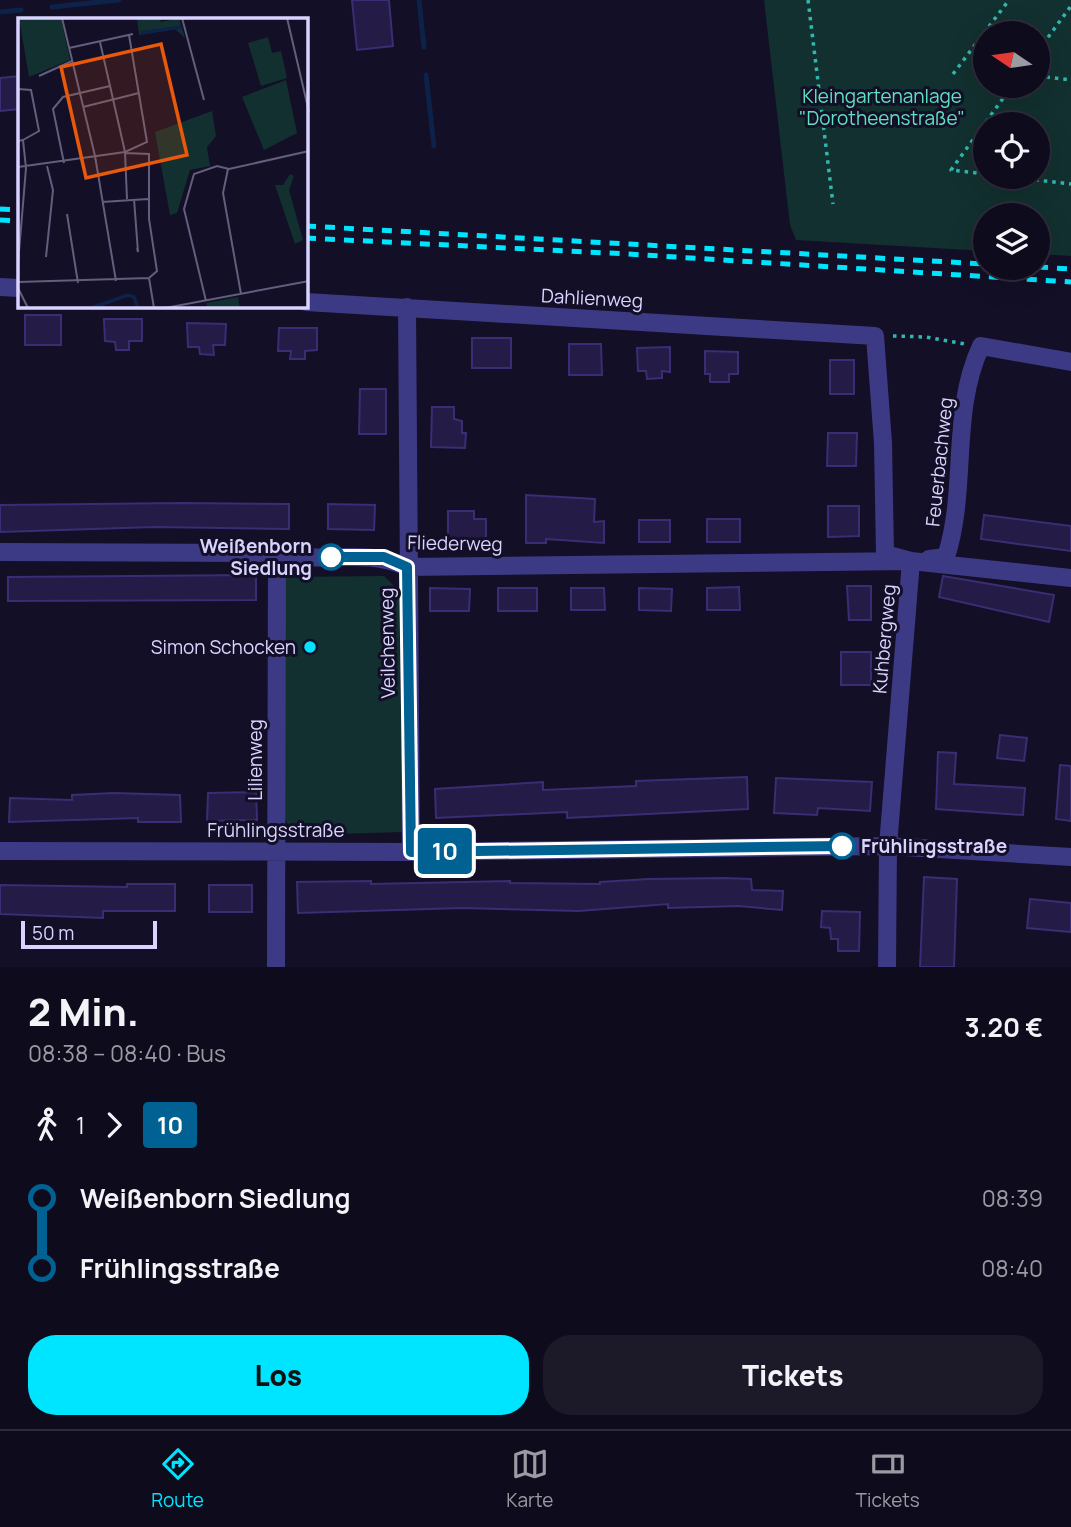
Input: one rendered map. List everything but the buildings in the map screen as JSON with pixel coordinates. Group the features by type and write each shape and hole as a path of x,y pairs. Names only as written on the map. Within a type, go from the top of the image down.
{"street":[{"path":"0,287 18,288"},
{"name":"Dahlienweg","path":"308,302 874,336"},
{"name":"Veilchenweg","path":"407,307 411,852"},
{"name":"Kuhbergweg","path":"874,336 883,443 885,554 911,561 888,846 887,967"},
{"path":"981,346 1071,362"},
{"name":"Feuerbachweg","path":"911,561 946,557 955,529 963,411 974,361 981,346"},
{"name":"Fliederweg","path":"0,552 277,552 292,557 384,557 407,567 911,561"},
{"name":"Lilienweg","path":"276,967 277,552"},
{"path":"911,561 1071,578"},
{"name":"Frühlingsstraße","path":"0,851 411,852 888,846 1071,857"}],"path":[{"path":"808,0 833,204"},
{"path":"953,74 1009,0"},
{"path":"1050,35 1071,6"},
{"path":"1050,77 1071,80"},
{"path":"973,140 951,170 973,173"},
{"path":"1050,182 1071,184"},
{"path":"874,336 926,337 981,346"}],"green space":[{"name":"Kleingartenanlage \"Dorotheenstraße\"","path":"764,0 1071,0 1071,256 1050,255 1050,203 973,203 973,250 796,240 790,225"},
{"path":"384,576 397,589 399,598 403,832 301,835 287,824 282,806 282,577"}],"waterway":[{"path":"52,7 119,0"},
{"path":"419,0 424,47"},
{"path":"0,12 21,10"},
{"path":"426,75 434,146"}],"railway":[{"path":"0,209 18,210"},
{"path":"0,220 18,221"},
{"path":"308,226 973,263"},
{"path":"308,238 628,254 1071,282"},
{"path":"1050,268 1071,269"}],"bus line":[{"name":"10","path":"331,557 384,557 407,567 411,852 842,846"}],"place":[{"name":"Weißenborn Siedlung","path":"331,557"},
{"name":"Simon Schocken","path":"310,647"},
{"name":"Frühlingsstraße","path":"842,846"}]}
